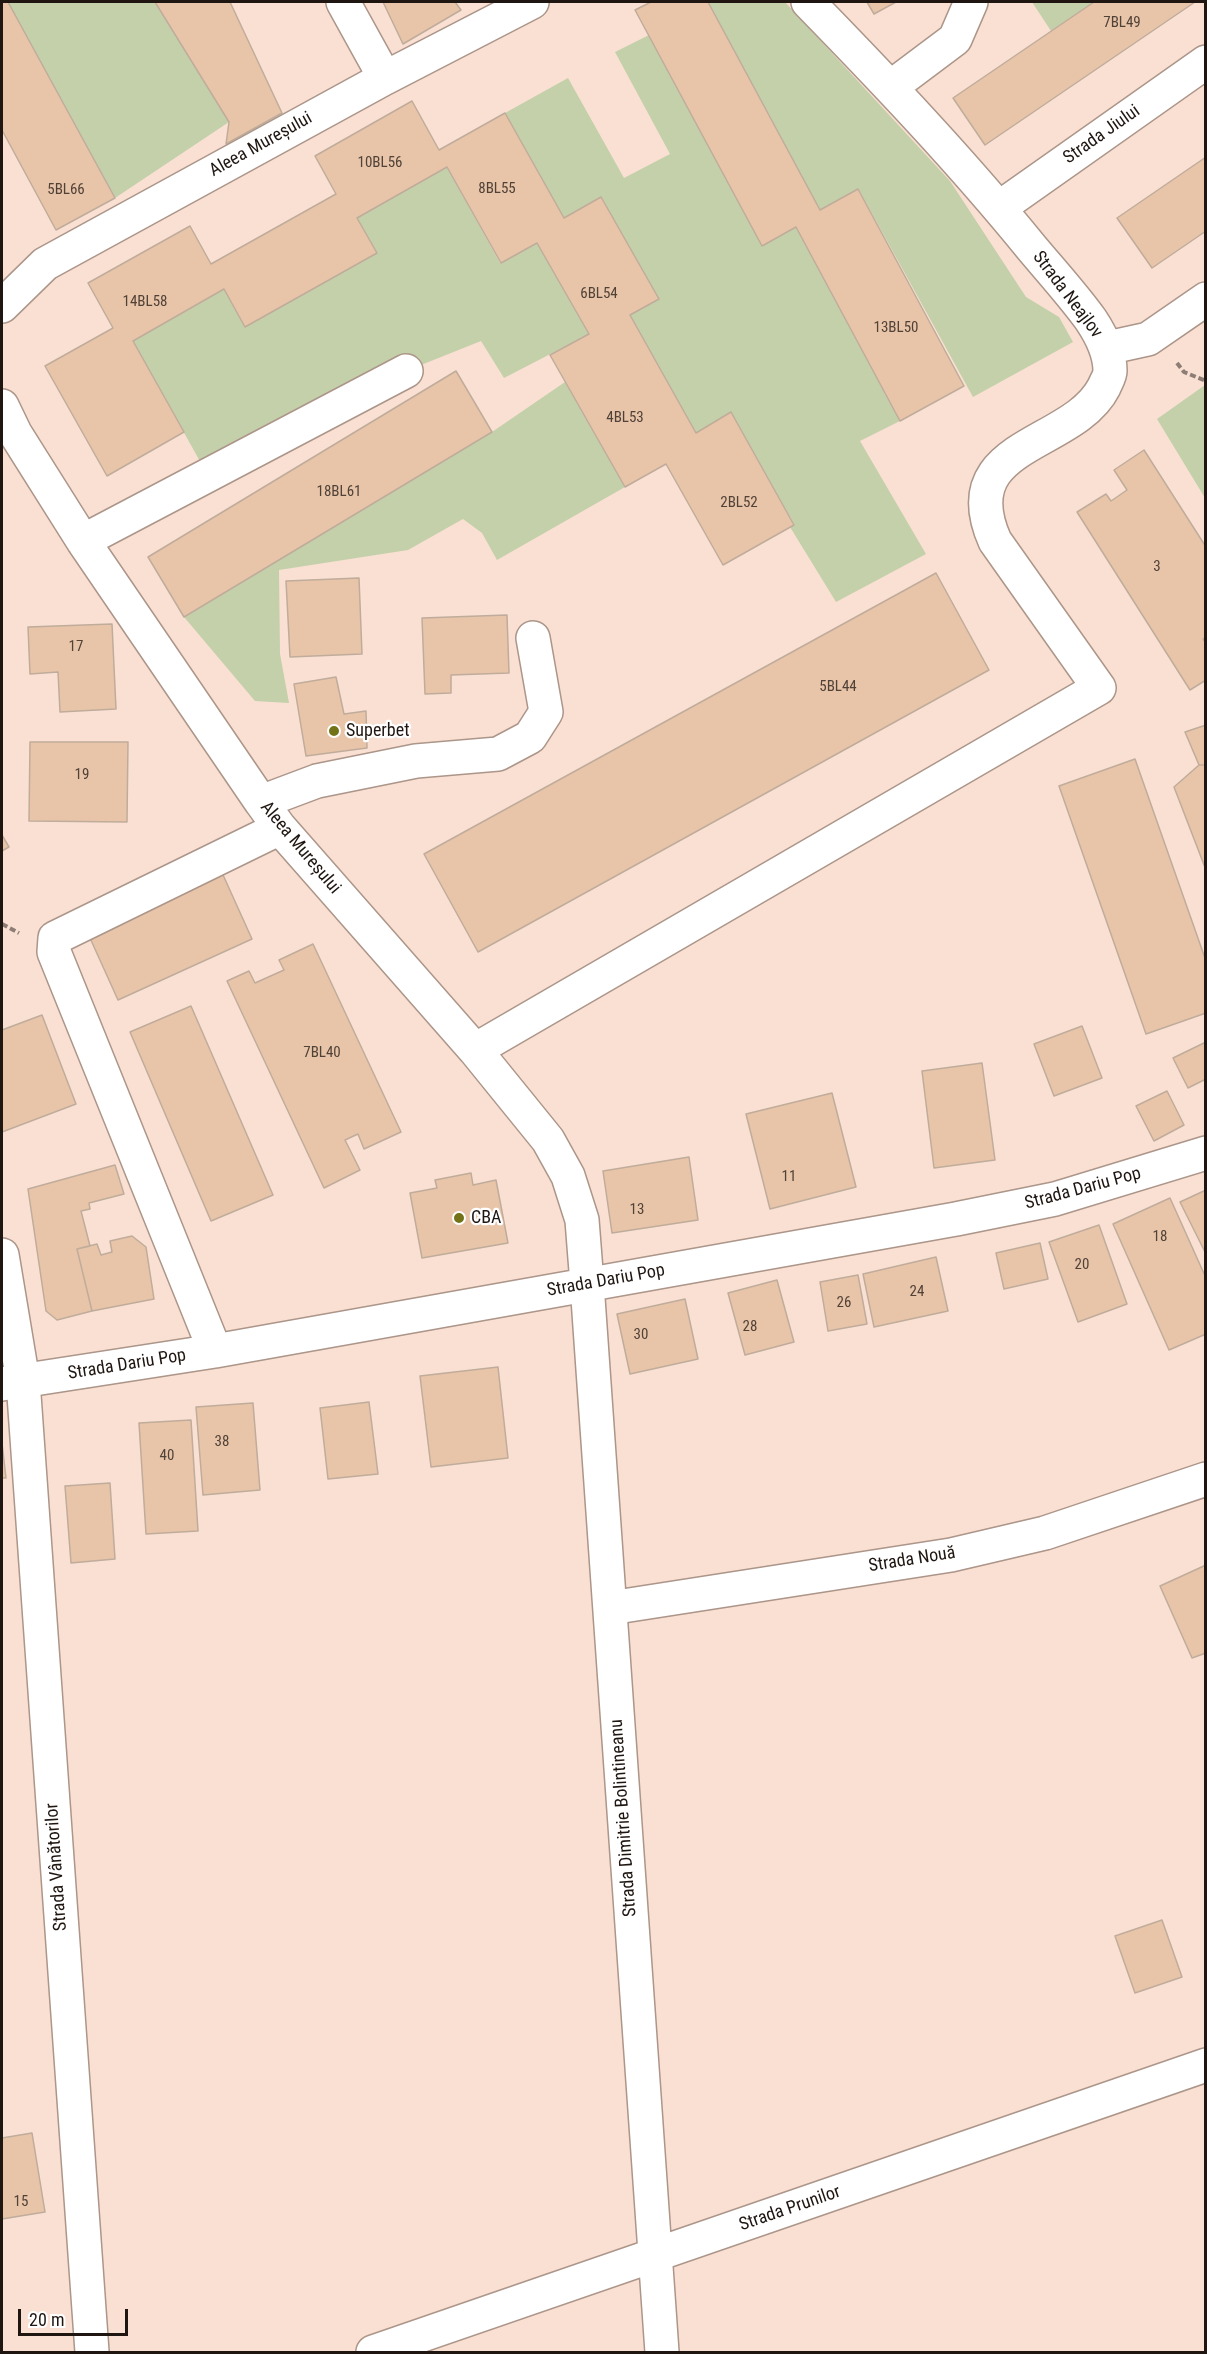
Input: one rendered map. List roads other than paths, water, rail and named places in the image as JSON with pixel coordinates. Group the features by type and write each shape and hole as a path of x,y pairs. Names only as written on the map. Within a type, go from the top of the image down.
{"street":[{"path":"343,2 385,78"},
{"name":"Aleea Mureșului","path":"2,306 45,264 385,78 531,2"},
{"name":"Strada Neajlov","path":"475,1050 1100,688 995,541 985,519 984,494 994,475 1014,454 1097,401 1111,373 1107,348 1092,321 999,208 891,87 808,2"},
{"path":"891,87 955,39 972,2"},
{"name":"Strada Jiului","path":"999,208 1206,62"},
{"path":"1107,348 1148,339 1206,299"},
{"path":"83,541 406,371"},
{"name":"Aleea Mureșului","path":"2,406 15,433 83,541 270,815 475,1050 548,1140 568,1176 582,1220 587,1284"},
{"path":"215,1351 54,952 55,938 270,815 317,781 416,761 498,754 530,737 546,712 533,638"},
{"name":"Strada Dariu Pop","path":"12,1383 215,1351 956,1219 1055,1199 1206,1154"},
{"name":"Strada Vânătorilor","path":"2,1256 92,2352"},
{"name":"Strada Dimitrie Bolintineanu","path":"587,1284 662,2352"},
{"name":"Strada Nouă","path":"610,1608 951,1555 1045,1533 1206,1479"},
{"name":"Strada Prunilor","path":"373,2352 1206,2065"}],"place":[{"name":"Superbet","path":"334,731"},
{"name":"CBA","path":"459,1218"}]}
